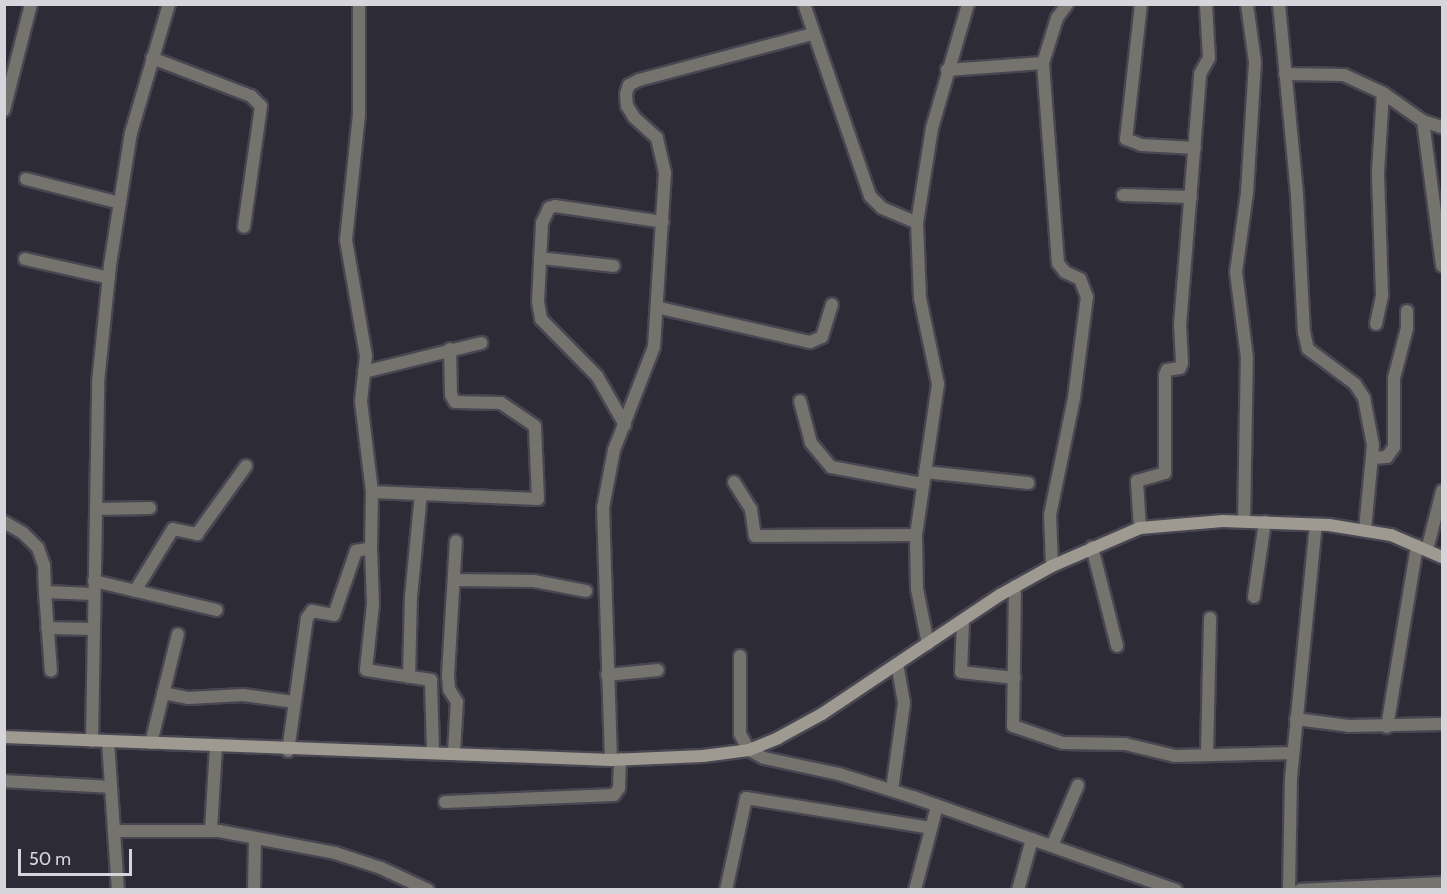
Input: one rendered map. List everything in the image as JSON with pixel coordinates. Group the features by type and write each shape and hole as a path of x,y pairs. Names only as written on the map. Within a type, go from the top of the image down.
{"street":[{"path":"4,110 32,4"},
{"path":"92,741 98,383 109,278 131,133 169,4"},
{"path":"359,4 359,114 346,240 362,322 364,372 362,426 372,492 373,604 366,670 428,679 432,683 433,752"},
{"path":"804,4 812,34 870,196 882,208 917,223"},
{"path":"928,645 917,589 916,535 938,384 920,298 917,223 932,128 968,4"},
{"path":"1052,566 1050,515 1074,398 1087,297 1080,279 1065,272 1058,263 1043,63 1057,18 1067,4"},
{"path":"1141,4 1126,139 1142,145 1196,148"},
{"path":"1140,528 1137,481 1165,473 1165,375 1167,370 1181,366 1180,325 1196,148 1200,74 1209,58 1206,4"},
{"path":"1244,522 1246,358 1236,272 1247,193 1255,62 1247,4"},
{"path":"1279,4 1305,340 1316,356 1354,384 1364,398 1370,419 1372,458 1365,530"},
{"path":"445,802 614,795 619,788 607,675 603,508 614,450 654,347 660,308 663,222 663,155 657,138 627,106 629,85 812,34"},
{"path":"152,58 251,96 261,106 244,227"},
{"path":"947,70 1043,63"},
{"path":"1285,74 1344,75 1383,93 1423,121 1443,127"},
{"path":"1376,324 1382,302 1378,172 1383,93"},
{"path":"1423,121 1443,266"},
{"path":"26,179 120,202"},
{"path":"1123,195 1191,197"},
{"path":"625,425 597,376 541,319 538,310 545,214 555,206 663,222"},
{"path":"540,258 614,266"},
{"path":"26,259 109,278"},
{"path":"660,308 810,342 822,337 832,305"},
{"path":"1372,458 1387,457 1394,447 1394,378 1407,328 1407,311"},
{"path":"364,372 481,343"},
{"path":"372,492 533,502 538,499 535,426 501,403 455,402 451,395 450,349"},
{"path":"800,401 811,442 831,467 924,478 1028,483"},
{"path":"135,591 173,529 197,534 246,466"},
{"path":"734,482 751,509 755,536 916,535"},
{"path":"1387,727 1422,548 1443,491"},
{"path":"409,677 411,597 421,494"},
{"path":"96,509 150,508"},
{"path":"4,522 23,532 38,548 44,565 51,671"},
{"path":"4,737 288,751 454,752 616,760 749,750 822,714 1015,586 1092,547 1140,528 1244,522 1316,525 1365,530 1443,557"},
{"path":"1254,597 1265,522"},
{"path":"1289,890 1293,753 1316,525"},
{"path":"454,752 457,702 448,683 456,541"},
{"path":"1092,547 1117,646"},
{"path":"288,751 306,618 312,611 334,615 356,551 371,548"},
{"path":"454,580 534,581 586,591"},
{"path":"1015,586 1015,678 1012,722 1017,728 1063,743 1125,744 1175,756 1293,753"},
{"path":"45,592 94,587 135,591 217,610"},
{"path":"1207,754 1210,618"},
{"path":"963,621 961,672 1015,678"},
{"path":"47,628 93,629"},
{"path":"151,743 178,634"},
{"path":"740,656 740,735 749,750 773,761 838,774 892,790 1176,890"},
{"path":"892,790 904,703 897,664"},
{"path":"607,675 658,670"},
{"path":"163,693 188,698 243,695 294,702"},
{"path":"1296,719 1334,726 1387,727 1443,724"},
{"path":"108,741 118,890"},
{"path":"211,830 216,747"},
{"path":"4,781 111,787"},
{"path":"1052,846 1078,785"},
{"path":"726,890 746,798 931,828"},
{"path":"915,890 938,806"},
{"path":"114,831 211,830 255,838 335,854 428,890"},
{"path":"254,890 255,838"},
{"path":"1018,890 1032,839"},
{"path":"1299,890 1443,883"}]}
